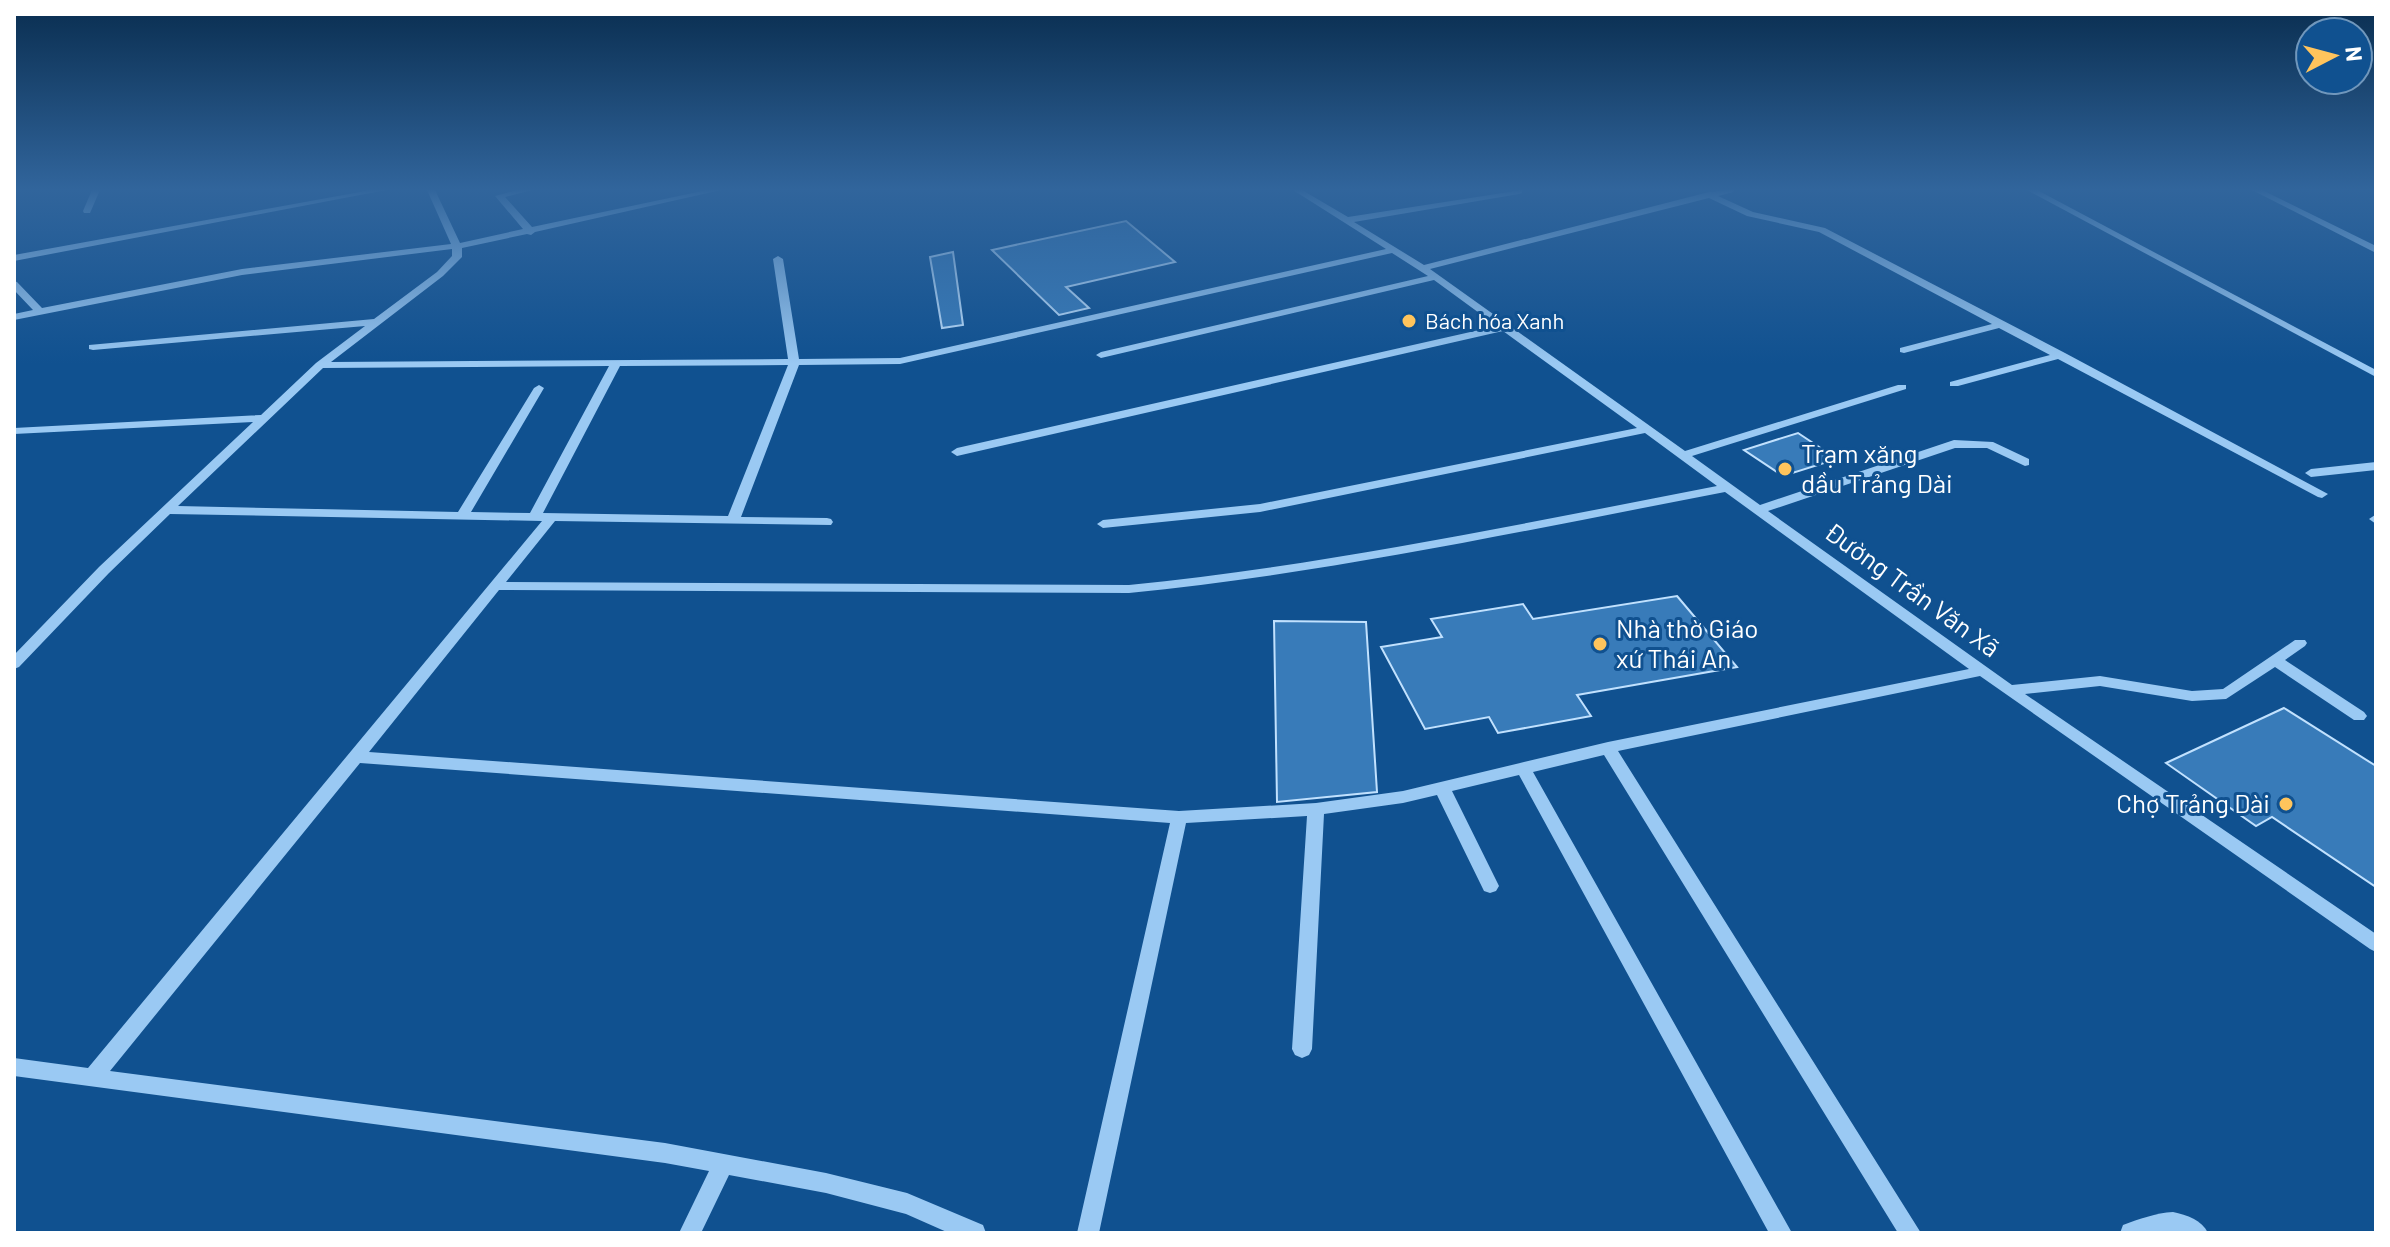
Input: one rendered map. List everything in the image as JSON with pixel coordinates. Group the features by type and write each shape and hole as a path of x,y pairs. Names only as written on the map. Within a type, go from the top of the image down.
{"street":[{"path":"14,258 67,248"},
{"path":"14,317 242,272 439,248"},
{"path":"14,664 168,510 320,365 440,274 457,257 457,248"},
{"name":"Đường Trần Văn Xã","path":"1390,248 1429,272 1761,509 1982,671 2376,944"},
{"path":"1101,355 1516,248"},
{"path":"1857,248 2322,494"},
{"path":"2140,248 2376,374"},
{"path":"320,365 900,361 1393,250"},
{"path":"733,521 794,363 778,259"},
{"path":"14,284 40,312"},
{"path":"93,347 377,322"},
{"path":"1904,350 2002,324"},
{"path":"957,452 1505,327"},
{"path":"1954,384 2061,355"},
{"path":"535,516 617,362"},
{"path":"1684,455 1902,387"},
{"path":"462,516 539,388"},
{"path":"14,431 265,418"},
{"path":"1103,524 1207,516 1278,505 1649,429"},
{"path":"1761,509 1954,444 1989,444 2025,462"},
{"path":"2311,473 2376,466"},
{"path":"497,586 1159,586 1265,575 1729,487"},
{"path":"168,510 827,522"},
{"path":"93,1077 552,516"},
{"path":"2010,690 2100,681 2192,696 2226,694 2300,643"},
{"path":"2276,661 2359,716"},
{"path":"356,757 1179,817 1316,809 1442,788 1608,748 1982,671"},
{"path":"1608,748 1910,1233"},
{"path":"1523,768 1781,1233"},
{"path":"1442,788 1490,886"},
{"path":"1302,1049 1316,809"},
{"path":"1088,1233 1179,817"},
{"path":"14,1067 665,1153 826,1183 907,1204 975,1233"},
{"path":"690,1233 723,1166"},
{"path":"2131,1233 2165,1221 2183,1223 2197,1233"}],"building":[{"path":"1158,248 1175,262 1066,287 1089,308 1059,315 992,250"},
{"path":"953,252 963,325 942,328 930,257"},
{"path":"1798,433 1837,459 1783,476 1744,450"},
{"path":"1677,596 1737,667 1577,695 1591,716 1498,733 1489,717 1425,729 1381,647 1442,637 1431,619 1523,604 1533,619"},
{"path":"1274,621 1366,622 1377,792 1277,802"},
{"name":"Chợ Trảng Dài","path":"2284,708 2376,766 2376,887 2272,817 2256,826 2166,763"}],"place":[{"name":"Bách hóa Xanh","path":"1409,321"},
{"name":"Trạm xăng dầu Trảng Dài","path":"1785,469"},
{"name":"Nhà thờ Giáo xứ Thái An","path":"1600,644"},
{"name":"Chợ Trảng Dài","path":"2286,804"}]}
